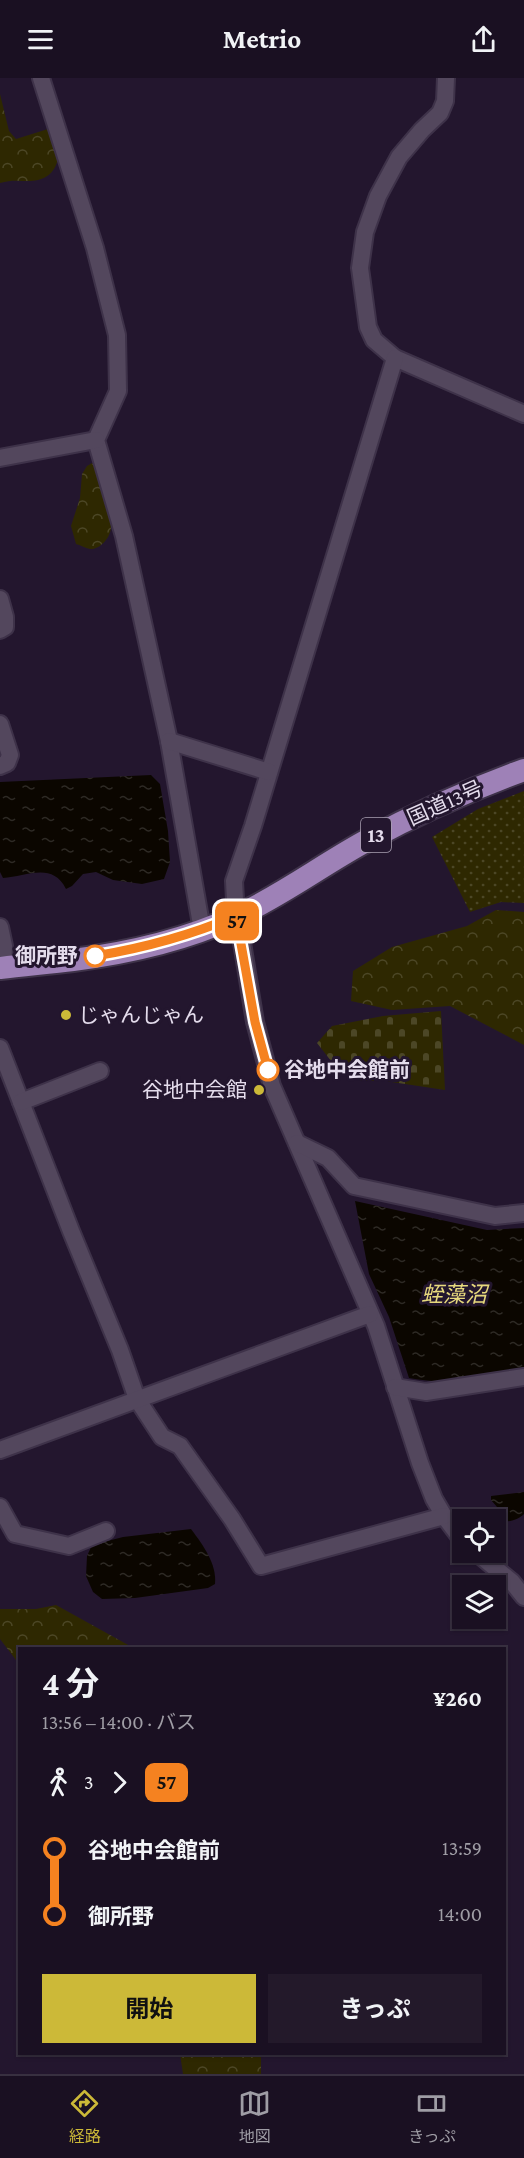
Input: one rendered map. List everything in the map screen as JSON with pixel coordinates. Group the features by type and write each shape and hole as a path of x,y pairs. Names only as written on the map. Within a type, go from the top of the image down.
{"highway":[{"name":"国道13号","path":"1,968 124,952 202,930 236,916 442,802 524,771"}],"street":[{"path":"41,78 95,248 117,335 118,391 96,440 124,536 169,741 202,930"},
{"path":"446,78 445,101 440,113 399,157 378,196 365,232 360,268 368,327 375,340 395,358 524,414"},
{"path":"395,358 234,881 236,916 258,1034 272,1086 370,1314 434,1498 452,1527"},
{"path":"0,458 96,440"},
{"path":"0,599 5,617 4,627 0,630"},
{"path":"0,724 10,755 7,763 0,766"},
{"path":"169,741 269,772"},
{"path":"0,927 4,946 1,968"},
{"path":"0,1048 120,1350 137,1399 162,1437 180,1446 232,1519 261,1566 444,1516"},
{"path":"21,1101 100,1071"},
{"path":"297,1143 328,1158 354,1186 495,1216 524,1213"},
{"path":"0,1450 370,1314"},
{"path":"396,1387 426,1392 524,1377"},
{"path":"0,1507 15,1534 69,1546 106,1531"},
{"path":"489,1563 512,1582 524,1597"}],"green space":[{"path":"0,94 9,131 16,139 48,129 55,140 58,147 58,159 53,170 44,178 0,183"},
{"path":"92,463 105,494 111,527 104,542 90,549 76,544 71,526 80,498 82,474"},
{"path":"524,791 524,903 501,902 470,912 432,837 478,809"},
{"path":"496,910 524,912 524,1045 450,1006 392,1010 351,1001 353,971 392,947 467,926"},
{"path":"441,1011 445,1090 353,1078 335,1066 317,1043 332,1026 383,1016"},
{"path":"56,1605 130,1647 18,1647 18,1663 0,1639 0,1609 36,1609"},
{"path":"180,2055 261,2055 261,2074 183,2074"}],"water":[{"path":"151,775 160,784 168,831 170,862 164,879 142,884 113,880 96,872 83,874 66,889 60,880 46,873 3,878 0,872 0,782"},
{"name":"蛭藻沼","path":"355,1201 487,1230 524,1228 524,1371 453,1381 409,1378 389,1317 369,1274"},
{"path":"524,1492 524,1514 519,1518 506,1521 506,1509 497,1509 491,1496"},
{"path":"191,1529 211,1562 215,1584 208,1588 135,1598 102,1599 93,1592 86,1576 87,1556 92,1545 123,1537"}],"bus line":[{"name":"57","path":"95,956 124,952 182,936 236,916 255,1022 268,1070"}],"place":[{"name":"御所野","path":"95,956"},
{"name":"じゃんじゃん","path":"66,1015"},
{"name":"谷地中会館前","path":"268,1070"},
{"name":"谷地中会館","path":"259,1090"}]}
